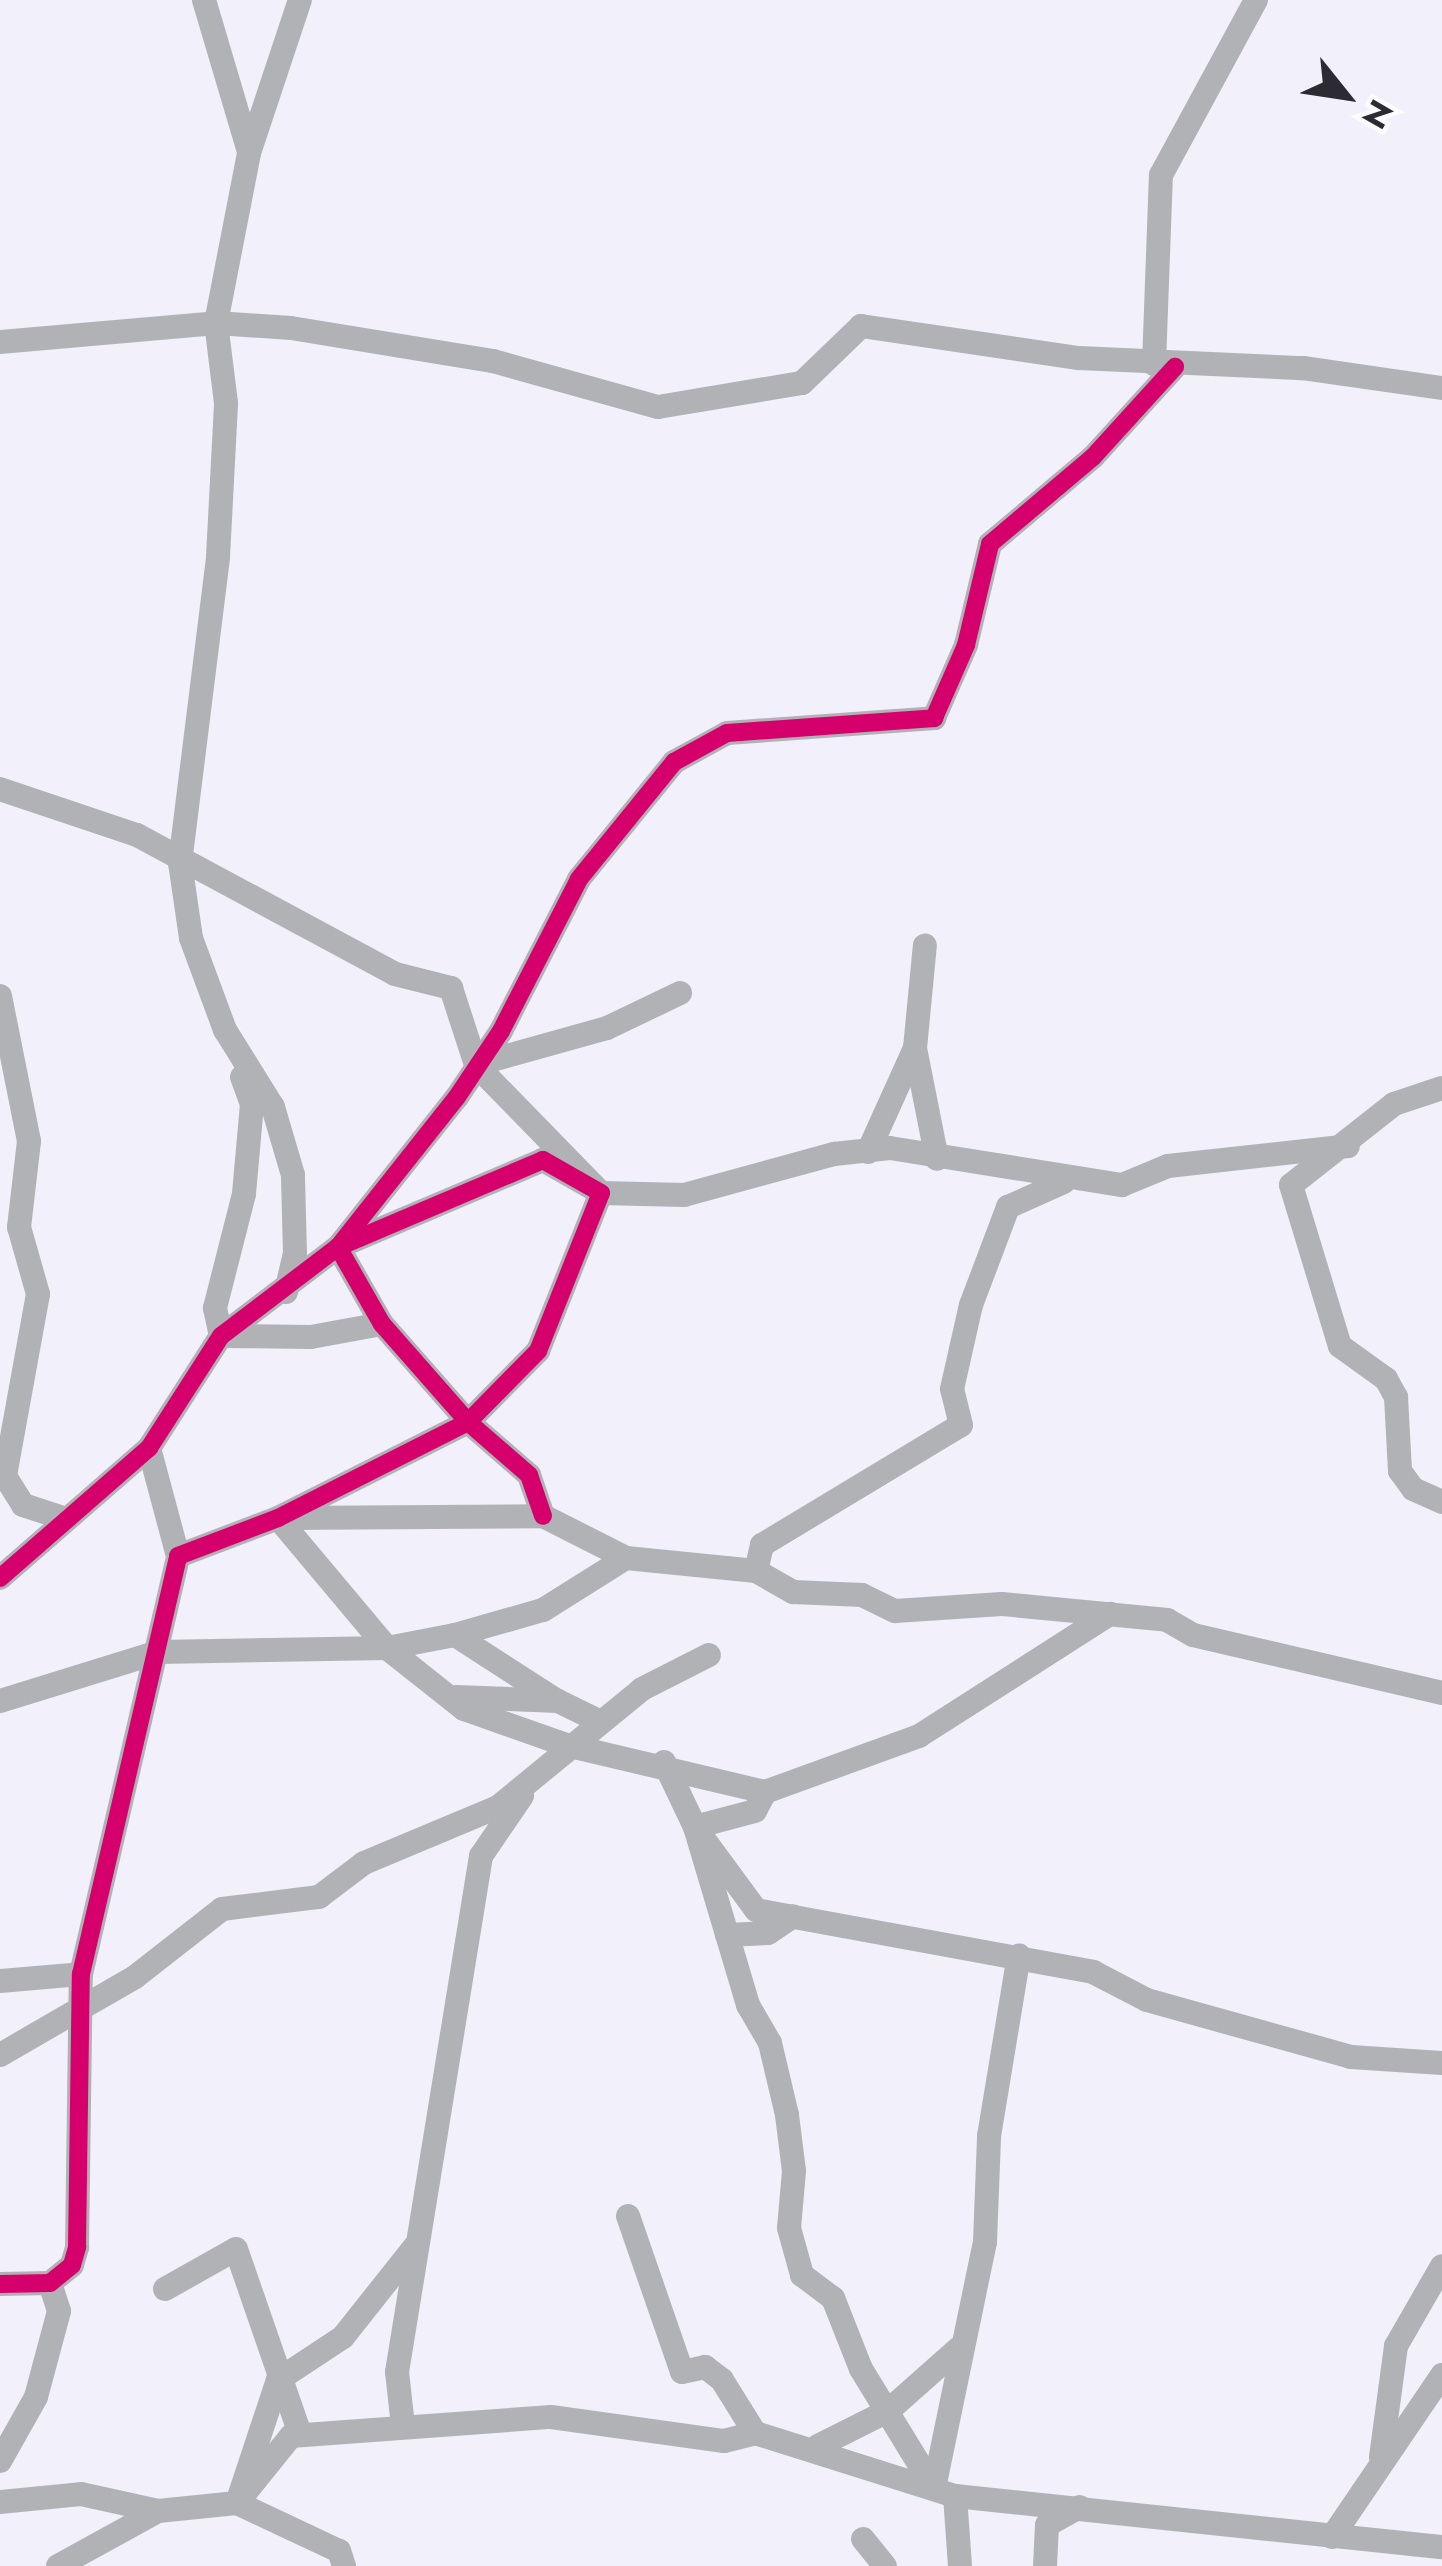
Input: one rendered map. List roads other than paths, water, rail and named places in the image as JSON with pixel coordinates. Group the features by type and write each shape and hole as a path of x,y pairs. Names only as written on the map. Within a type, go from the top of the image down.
{"street":[{"path":"204,0 249,153"},
{"path":"221,1336 214,1308 244,1194 252,1104 191,938 180,863 220,518 226,403 216,323 249,153 300,0"},
{"path":"0,1578 62,1518 149,1448 221,1336 286,1292 338,1247 476,1065 579,879 674,762 727,733 934,718 966,645 990,544 1094,458 1165,365 1161,175 1256,0"},
{"path":"0,342 216,323 493,362 658,407 802,383 861,326 1165,365 1303,368 1442,388"},
{"path":"0,789 136,835 180,863 282,908 395,974 451,988 476,1065 601,1192"},
{"path":"925,945 915,1048 937,1159"},
{"path":"476,1065 608,1028 680,993"},
{"path":"0,996 29,1142 19,1227 38,1294 28,1377 5,1475 23,1505 62,1518"},
{"path":"225,1030 273,1107 293,1175 295,1254 286,1292"},
{"path":"868,1153 915,1048"},
{"path":"1442,1088 1394,1104 1348,1146 1291,1185 1340,1346 1386,1379 1396,1397 1400,1471 1413,1489 1442,1502"},
{"path":"338,1247 543,1160 601,1192 684,1195 789,1165 890,1148 1066,1181 1122,1185 1168,1166 1348,1146"},
{"path":"756,1571 762,1545 961,1425 952,1389 1008,1207 1066,1181"},
{"path":"178,1556 278,1518 468,1422 538,1351 601,1192"},
{"path":"338,1247 382,1324 468,1422 529,1475 543,1516"},
{"path":"221,1336 311,1337 382,1324"},
{"path":"0,1379 28,1377"},
{"path":"0,2284 50,2283 72,2265 77,2247 83,2092 75,2033 178,1556 149,1448"},
{"path":"278,1518 543,1516 626,1558 756,1571 793,1592 862,1595 895,1611 1002,1604 1167,1620 1193,1635 1441,1691"},
{"path":"278,1518 387,1648 448,1696 566,1744 664,1762 765,1792 919,1736 1110,1614"},
{"path":"0,1701 158,1652 387,1648 455,1636 543,1610 626,1558"},
{"path":"455,1636 558,1701 599,1721"},
{"path":"1,2055 84,1987 163,1959 222,1909 319,1898 364,1863 498,1807 566,1744 709,1654"},
{"path":"448,1696 558,1701"},
{"path":"664,1762 695,1827 748,2005 770,2043 787,2115 794,2171 789,2228 802,2275 833,2298 887,2411 945,2492"},
{"path":"403,2426 397,2372 425,2229 481,1856 532,1778"},
{"path":"695,1827 755,1811 765,1792"},
{"path":"695,1827 756,1910 1019,1955 1351,2057 1442,2063"},
{"path":"727,1935 767,1933 793,1916"},
{"path":"960,2566 945,2492 959,2348 985,2242 989,2136 1019,1955"},
{"path":"0,1981 84,1987"},
{"path":"628,2216 682,2372 705,2366 722,2380 755,2432"},
{"path":"237,2503 278,2380 343,2337 395,2279 425,2229"},
{"path":"165,2289 236,2249 300,2434"},
{"path":"1381,2457 1396,2345 1442,2266"},
{"path":"0,2461 36,2397 59,2311 50,2283"},
{"path":"818,2446 887,2411 959,2348"},
{"path":"1332,2537 1381,2457 1442,2375"},
{"path":"237,2503 291,2435 403,2426 454,2430 551,2417 724,2441 755,2432 818,2446 945,2492 1442,2547"},
{"path":"0,2502 81,2494 158,2511 237,2503 339,2551 344,2566"},
{"path":"1045,2566 1047,2525 1081,2506"},
{"path":"58,2566 158,2511"},
{"path":"863,2539 886,2566"}]}
